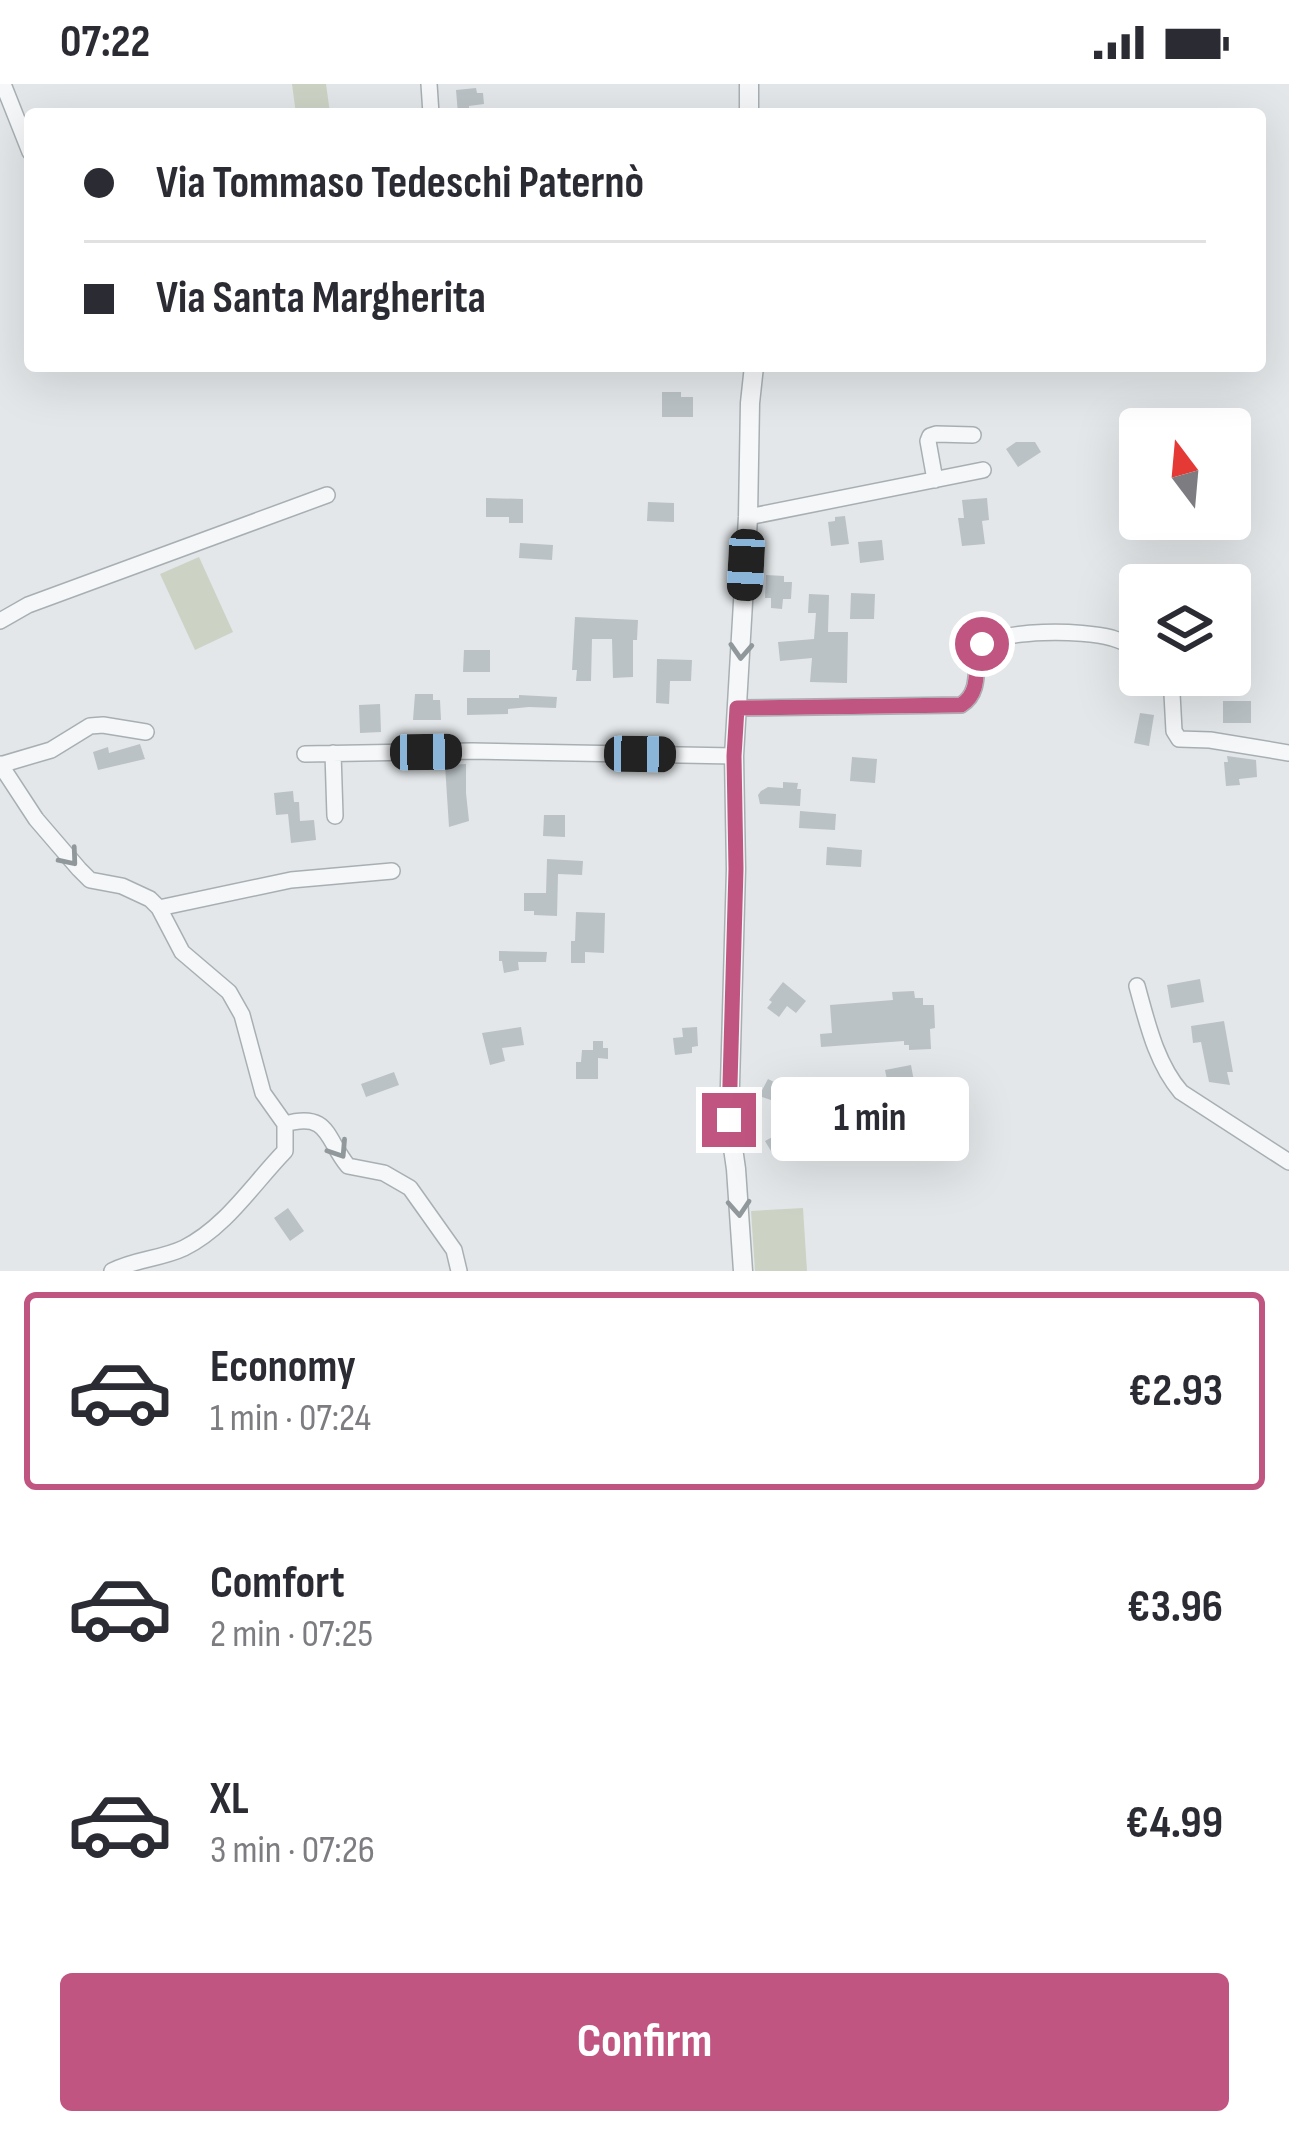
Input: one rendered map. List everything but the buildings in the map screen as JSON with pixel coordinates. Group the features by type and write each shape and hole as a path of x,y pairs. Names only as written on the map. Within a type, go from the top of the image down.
{"street":[{"path":"4,84 24,136"},
{"path":"743,1271 729,1120 734,756 753,372"},
{"path":"935,480 930,436 973,435"},
{"path":"748,517 983,470"},
{"path":"0,621 28,605 327,494"},
{"path":"737,708 961,705 973,694 982,644 998,638 1053,634 1096,635 1119,642"},
{"path":"1174,696 1172,718 1179,739 1289,753"},
{"path":"112,1271 184,1248 230,1215 285,1151 285,1124 263,1093 242,1015 229,992 182,952 150,899 122,886 90,880 36,819 0,765 51,750 90,726 146,732"},
{"path":"305,754 472,751 734,756"},
{"path":"333,753 335,816"},
{"path":"159,908 291,880 392,871"},
{"path":"1137,986 1168,1077 1180,1092 1289,1162"},
{"path":"285,1124 311,1121 326,1129 348,1166 384,1173 410,1188 454,1250 459,1271"}],"shaded area":[{"path":"292,84 326,84 329,108 295,108"},
{"path":"199,557 233,632 195,650 160,574"},
{"path":"803,1208 807,1271 755,1271 751,1211"}],"route":[{"path":"729,1120 737,708 961,705 973,694 982,644"}]}
